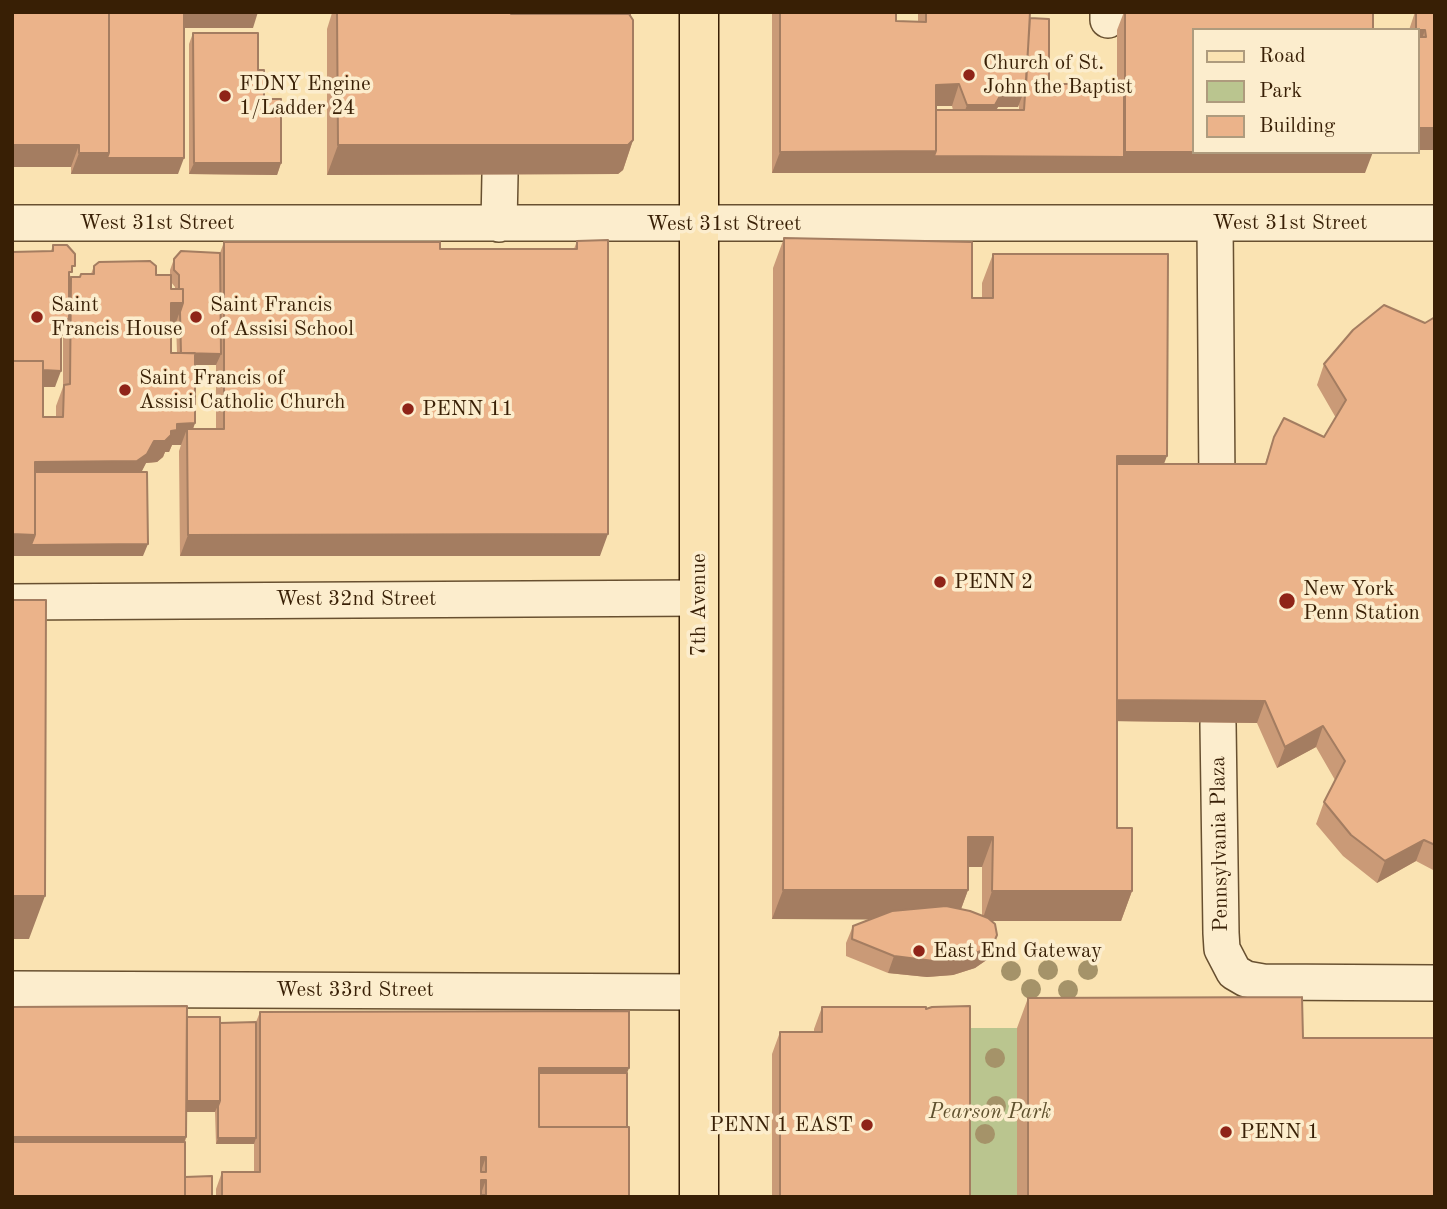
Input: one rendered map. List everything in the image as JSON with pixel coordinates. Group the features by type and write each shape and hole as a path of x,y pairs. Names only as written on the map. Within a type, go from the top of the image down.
{"main road":[{"name":"7th Avenue","path":"699,12 699,1197"}],"street":[{"path":"499,224 500,175"},
{"name":"West 31st Street","path":"12,223 1435,223"},
{"path":"1215,223 1217,486"},
{"name":"West 32nd Street","path":"12,601 699,598"},
{"name":"Pennsylvania Plaza","path":"1219,724 1222,949 1234,972 1246,979 1263,982 1435,983"},
{"name":"West 33rd Street","path":"12,989 698,992"}],"green space":[{"name":"Pearson Park","path":"962,1028 1017,1028 1017,1197 962,1197"}],"building":[{"path":"12,12 109,12 109,153 79,153 79,145 12,145"},
{"path":"109,12 184,12 184,158 107,158"},
{"path":"337,12 629,14 633,20 633,140 628,145 338,145"},
{"path":"630,12 630,15 521,14"},
{"path":"780,12 896,12 896,21 926,22 926,12 1030,12 1026,86 1006,85 995,105 967,105 959,84 936,85 936,151 780,152"},
{"path":"1125,12 1373,12 1373,28 1192,28 1192,152 1125,152"},
{"path":"1416,12 1435,12 1435,128 1419,128 1419,37 1426,37 1425,30 1416,28"},
{"path":"1030,18 1049,19 1049,84 1124,84 1124,157 934,156 936,110 1024,110"},
{"name":"FDNY Engine 1/Ladder 24","path":"193,33 258,33 258,70 264,70 264,99 281,99 281,163 194,163"},
{"name":"PENN 2","path":"784,238 972,242 972,298 993,298 993,254 1168,254 1167,456 1117,456 1117,828 1132,828 1132,891 992,891 993,837 968,837 968,890 783,890"},
{"name":"PENN 11","path":"608,240 608,534 188,535 187,429 224,429 224,242 440,242 440,249 577,249 577,241"},
{"name":"Saint Francis House","path":"53,245 67,245 75,254 75,266 72,266 72,272 69,272 69,319 61,319 61,371 43,370 43,361 12,361 12,252 53,251"},
{"name":"Saint Francis of Assisi School","path":"181,251 220,253 221,354 181,353 180,312 183,289 179,289 179,275 174,270 174,259"},
{"name":"Saint Francis of Assisi Catholic Church","path":"150,261 156,266 156,275 171,275 171,289 183,289 183,303 171,303 171,353 195,353 195,423 177,424 177,430 171,431 165,441 154,441 147,454 137,461 35,462 35,535 12,534 12,361 43,361 43,417 63,417 64,385 70,384 71,277 94,274 94,266 99,262"},
{"path":"1384,305 1425,323 1435,317 1435,845 1424,840 1385,861 1351,835 1324,802 1345,761 1323,726 1285,747 1265,701 1117,700 1117,464 1266,464 1274,437 1284,418 1324,437 1346,400 1324,364 1353,330"},
{"path":"35,472 147,472 148,544 31,545 35,535"},
{"path":"12,600 46,600 45,896 12,896"},
{"path":"946,906 988,918 995,924 997,935 994,942 981,951 959,958 934,961 894,956 852,939 853,926 892,911"},
{"name":"PENN 1","path":"1302,997 1303,1038 1435,1038 1435,1197 1028,1197 1028,998"},
{"path":"187,1006 186,1137 12,1137 12,1007"},
{"name":"PENN 1 EAST","path":"970,1006 970,1197 780,1197 780,1032 822,1032 822,1007 926,1009"},
{"path":"629,1011 629,1068 539,1068 539,1127 629,1127 629,1197 222,1197 222,1172 260,1172 260,1012","holes":["481,1157 486,1157 486,1172 481,1172","481,1180 486,1180 486,1195 481,1195"]},
{"path":"187,1017 220,1017 220,1101 187,1101"},
{"path":"256,1022 256,1138 218,1138 220,1023"},
{"path":"539,1073 627,1073 627,1127 539,1127"},
{"path":"12,1142 185,1142 185,1197 12,1197"},
{"path":"212,1176 212,1197 185,1197 185,1177"}],"place":[{"name":"Church of St. John the Baptist","path":"969,75"},
{"name":"FDNY Engine 1/Ladder 24","path":"225,96"},
{"name":"Saint Francis House","path":"37,317"},
{"name":"Saint Francis of Assisi School","path":"196,317"},
{"name":"Saint Francis of Assisi Catholic Church","path":"125,390"},
{"name":"PENN 11","path":"408,409"},
{"name":"PENN 2","path":"940,582"},
{"name":"New York Penn Station","path":"1287,601"},
{"name":"East End Gateway","path":"919,951"},
{"name":"PENN 1 EAST","path":"867,1125"},
{"name":"PENN 1","path":"1226,1132"}]}
